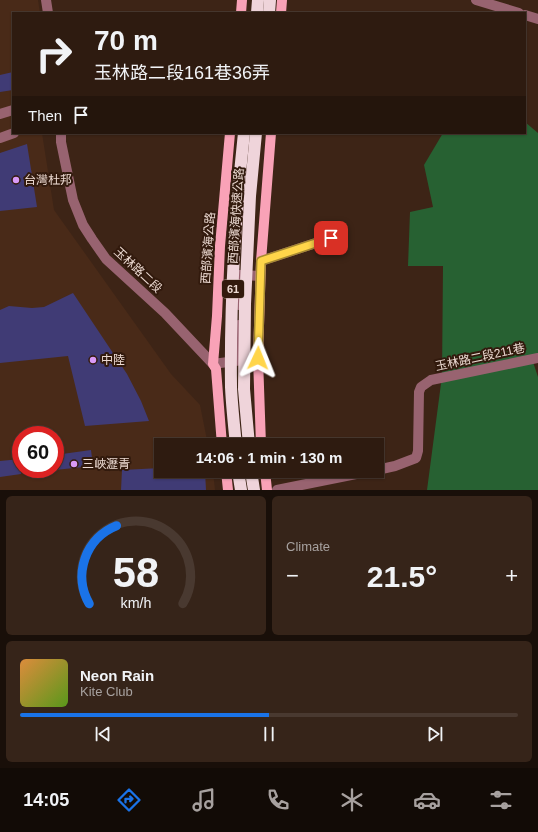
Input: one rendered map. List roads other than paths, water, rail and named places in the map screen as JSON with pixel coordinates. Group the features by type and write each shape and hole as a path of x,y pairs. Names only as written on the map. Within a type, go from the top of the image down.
{"highway":[{"path":"257,12 258,0"},
{"path":"269,12 270,0"},
{"name":"西部濱海快速公路","path":"235,438 231,388 232,305 238,194 244,134"},
{"name":"西部濱海快速公路","path":"248,438 244,389 245,304 250,196 256,134"},
{"path":"239,478 241,490"},
{"path":"252,478 254,490"}],"main road":[{"path":"241,12 242,0"},
{"path":"281,12 282,0"},
{"name":"西部濱海公路","path":"213,364 220,246 230,134"},
{"name":"61","path":"261,438 258,358 260,276 261,247 271,134"},
{"name":"61","path":"213,364 216,369 221,438"},
{"path":"227,478 228,490"},
{"path":"265,478 267,490"}],"street":[{"path":"46,0 48,12"},
{"path":"476,0 516,12"},
{"path":"526,15 538,19"},
{"path":"0,114 12,110"},
{"path":"0,138 12,134"},
{"name":"玉林路二段","path":"61,134 73,200 83,225 106,259 165,313 213,364"},
{"path":"261,261 331,238"},
{"path":"237,360 240,275 260,276"},
{"path":"213,364 258,358"},
{"name":"玉林路二段211巷","path":"384,468 416,458 418,451 419,392 421,387 432,380 538,358"},
{"path":"277,490 336,478"}],"place":[{"name":"台灣杜邦","path":"16,180"},
{"name":"中陸","path":"93,360"},
{"name":"三峽瀝青","path":"74,464"}]}
